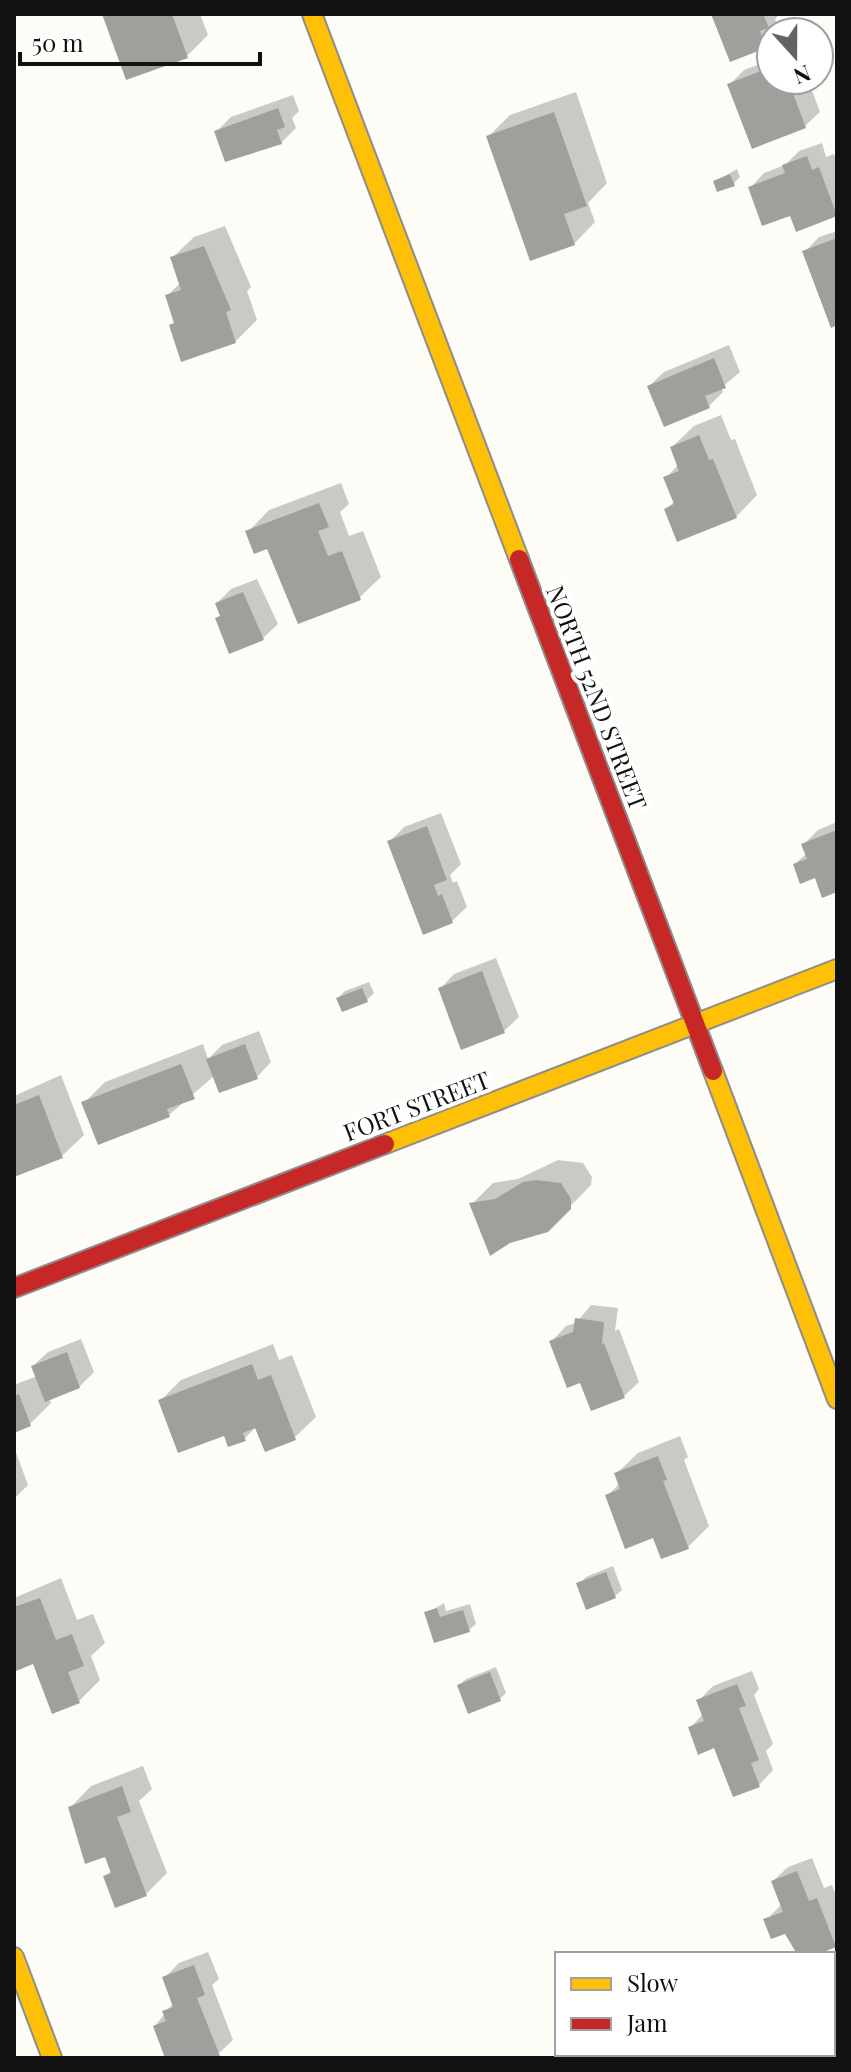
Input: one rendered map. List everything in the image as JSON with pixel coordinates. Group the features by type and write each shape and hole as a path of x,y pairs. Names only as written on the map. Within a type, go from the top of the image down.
{"main road":[{"name":"NORTH 52ND STREET","path":"312,14 837,1399"},
{"name":"FORT STREET","path":"14,1288 837,969"},
{"path":"14,1957 52,2058"}],"building":[{"path":"102,14 172,14 188,58 126,80"},
{"path":"711,14 763,14 755,16 755,52 730,62"},
{"path":"755,73 755,96 794,96 806,128 752,149 727,84"},
{"path":"278,108 285,127 277,130 282,144 225,162 214,131"},
{"path":"554,112 587,206 564,214 575,245 530,261 486,136"},
{"path":"807,156 812,170 819,167 837,216 796,232 790,216 762,226 748,187 785,173 782,165"},
{"path":"730,174 735,186 717,192 713,181"},
{"path":"837,238 837,325 831,328 802,251"},
{"path":"204,246 231,310 226,312 236,343 181,362 169,325 174,323 165,295 181,290 170,257"},
{"path":"714,358 726,388 705,396 710,408 664,427 647,386"},
{"path":"699,435 709,460 713,459 737,518 677,542 664,509 674,504 663,477 679,471 670,447"},
{"path":"319,503 329,527 318,531 328,556 342,551 361,600 298,624 267,549 254,554 245,531"},
{"path":"243,592 264,640 229,654 215,618 220,616 215,603"},
{"path":"427,826 447,880 434,885 438,896 442,894 453,923 423,935 387,841"},
{"path":"837,830 837,892 822,898 815,878 800,884 793,864 807,859 801,844"},
{"path":"482,971 505,1033 461,1050 438,988"},
{"path":"362,988 368,1002 342,1012 336,998"},
{"path":"245,1044 258,1079 219,1093 206,1059"},
{"path":"181,1064 195,1099 167,1109 170,1117 98,1145 81,1102"},
{"path":"39,1095 63,1158 14,1177 14,1105"},
{"path":"523,1182 561,1183 571,1199 571,1209 548,1232 510,1243 490,1256 469,1203 495,1199"},
{"path":"575,1318 604,1322 602,1344 625,1398 591,1411 580,1383 567,1388 549,1341 573,1332"},
{"path":"67,1352 80,1388 45,1402 31,1366"},
{"path":"252,1364 258,1380 271,1375 296,1440 265,1452 255,1428 243,1433 246,1441 228,1447 224,1436 178,1453 158,1400"},
{"path":"19,1394 31,1426 14,1433 14,1396"},
{"path":"658,1456 667,1480 663,1481 689,1549 661,1559 653,1538 625,1549 605,1495 620,1489 614,1473"},
{"path":"606,1572 616,1598 586,1610 576,1583"},
{"path":"40,1598 56,1640 72,1634 84,1666 68,1672 80,1703 52,1714 33,1664 16,1671 14,1666 14,1607"},
{"path":"437,1608 440,1617 463,1610 470,1632 434,1643 424,1612"},
{"path":"490,1672 501,1701 468,1714 457,1685"},
{"path":"737,1684 746,1706 739,1708 759,1760 751,1763 760,1787 733,1797 714,1748 698,1755 688,1727 704,1721 696,1700"},
{"path":"122,1786 131,1812 117,1817 147,1896 115,1908 103,1876 111,1873 105,1857 85,1864 68,1807"},
{"path":"797,1871 809,1901 817,1898 836,1947 824,1952 796,1952 785,1934 771,1939 763,1919 783,1912 771,1881"},
{"path":"194,1965 205,1995 197,1998 220,2056 165,2058 153,2026 166,2021 162,2011 173,2007 162,1977"}],"traffic: slow":[{"path":"312,14 519,559"},
{"path":"385,1144 837,969"},
{"path":"713,1071 837,1399"},
{"path":"14,1957 52,2058"}],"traffic: jam":[{"path":"519,559 713,1071"},
{"path":"14,1288 385,1144"}]}
